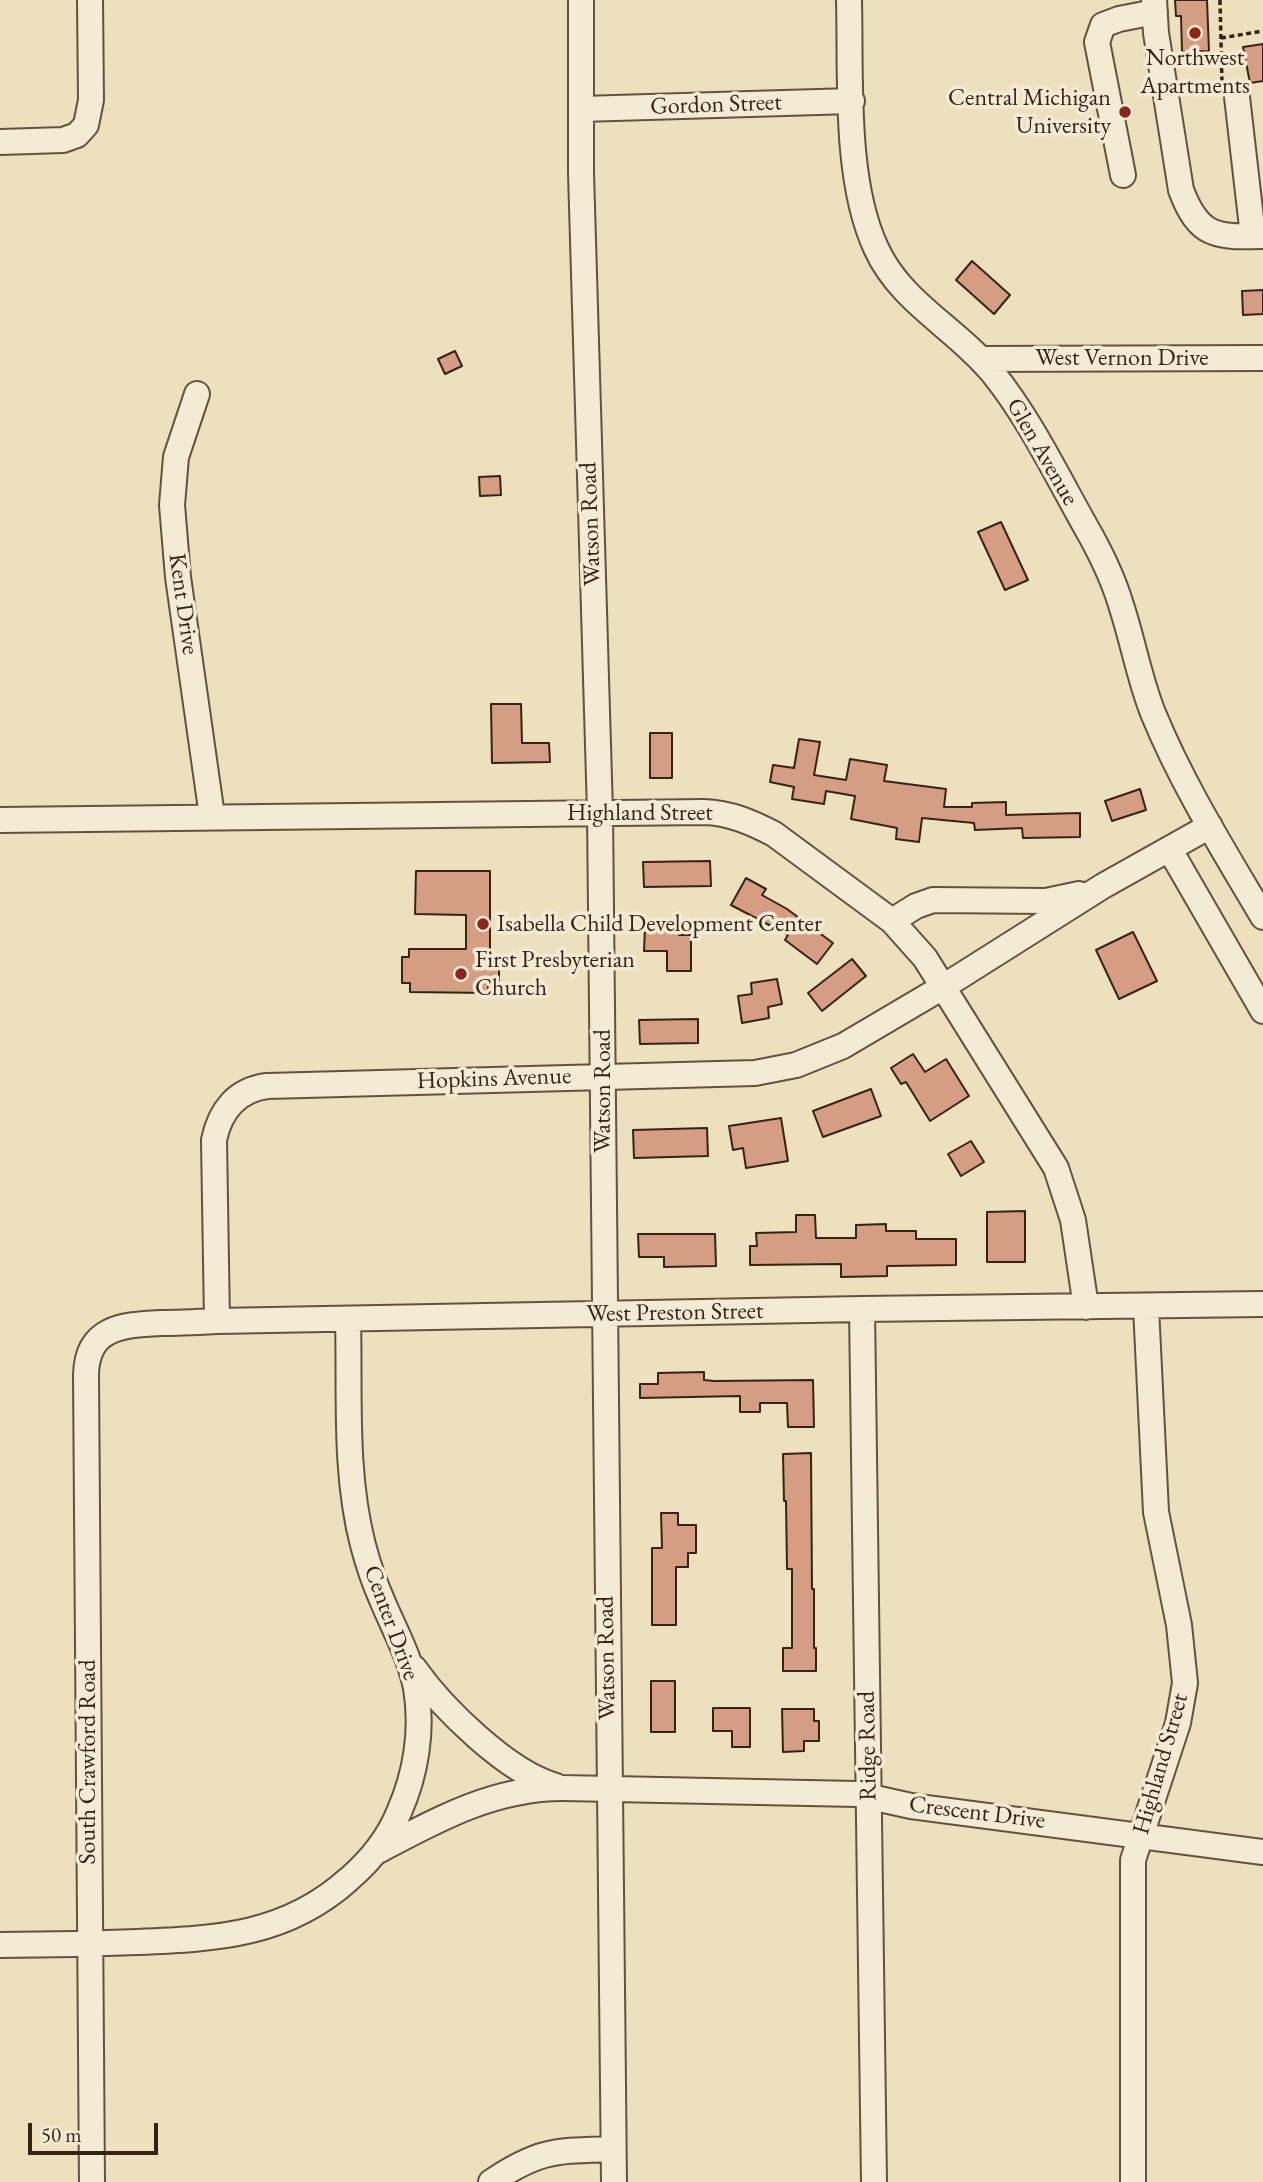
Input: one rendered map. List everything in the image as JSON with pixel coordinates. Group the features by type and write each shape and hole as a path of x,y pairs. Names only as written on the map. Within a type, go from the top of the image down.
{"street":[{"path":"0,142 63,140 77,135 86,125 91,111 90,0"},
{"name":"Watson Road","path":"581,0 581,109 600,812 603,1314 614,2182"},
{"name":"Glen Avenue","path":"849,0 852,101 859,186 876,249 887,269 911,297 980,359 1014,403 1104,560 1121,605 1153,715 1210,826 1261,910"},
{"path":"1123,175 1100,62 1098,34 1102,25 1154,6 1181,190 1188,208 1197,222 1209,232 1258,236 1229,91"},
{"name":"Gordon Street","path":"581,109 852,101"},
{"name":"West Vernon Drive","path":"980,359 1263,358"},
{"name":"Kent Drive","path":"197,394 176,457 172,515 178,577 212,816"},
{"name":"Highland Street","path":"0,821 600,812 711,812 732,815 774,834 892,920 914,944 1039,1138 1061,1180 1076,1233 1086,1307"},
{"name":"Hopkins Avenue","path":"217,1321 214,1140 223,1112 237,1096 257,1087 267,1086 755,1073 796,1065 843,1046 943,987 1103,886 1210,826"},
{"path":"1170,850 1263,1011"},
{"name":"Hopkins Avenue","path":"892,920 933,900 1046,901 1065,899 1103,886"},
{"name":"West Preston Street","path":"93,1343 124,1325 217,1321 1263,1304"},
{"name":"Highland Street","path":"1133,2182 1132,1869 1140,1835 1178,1723 1185,1683 1179,1625 1156,1512 1146,1307"},
{"name":"Ridge Road","path":"862,1309 874,2182"},
{"name":"Center Drive","path":"0,1945 206,1938 278,1923 324,1901 384,1842 397,1818 414,1768 418,1717 410,1661 380,1596 357,1517 350,1444 348,1319"},
{"name":"South Crawford Road","path":"92,2182 86,1375 87,1359 93,1343"},
{"name":"Crescent Drive","path":"410,1661 437,1695 468,1727 502,1756 525,1773 547,1784 563,1788"},
{"name":"Crescent Drive","path":"375,1853 436,1820 479,1802 533,1789 563,1788 868,1795 911,1806 1263,1852"},
{"path":"491,2182 521,2163 545,2153 613,2149"}],"path":[{"path":"1220,0 1221,38 1229,91"},
{"path":"1221,38 1263,31"}],"building":[{"name":"Northwest Apartments","path":"1175,0 1207,0 1209,51 1182,52 1181,16 1176,16"},
{"name":"Northwest Apartments","path":"1263,44 1263,81 1250,83 1243,47"},
{"path":"972,261 1010,295 994,314 956,280"},
{"path":"1263,290 1263,314 1243,315 1242,291"},
{"path":"455,351 462,366 445,374 438,359"},
{"path":"500,476 501,495 480,496 479,477"},
{"path":"1001,522 1028,580 1005,590 978,532"},
{"path":"491,704 521,704 522,743 549,743 550,762 492,763"},
{"path":"650,733 672,733 672,778 650,778"},
{"path":"799,739 820,742 814,775 846,780 850,759 887,765 884,781 946,789 944,807 972,807 972,803 1006,802 1006,815 1080,813 1080,837 1023,838 1022,828 975,830 974,823 922,818 919,842 896,839 897,828 851,819 855,796 826,791 824,804 792,799 794,787 770,782 773,765 794,768"},
{"path":"1140,789 1146,810 1112,821 1105,801"},
{"path":"710,861 711,886 644,887 643,862"},
{"path":"416,871 490,871 490,955 499,955 499,985 488,985 488,993 410,992 410,983 402,983 402,957 409,957 409,949 466,949 466,915 415,914"},
{"path":"746,878 766,889 762,895 787,909 833,943 817,964 785,940 788,935 731,905"},
{"path":"645,927 679,927 679,935 691,935 691,971 667,971 667,951 644,951"},
{"path":"1133,932 1157,981 1119,999 1096,950"},
{"path":"852,959 866,976 822,1011 808,993"},
{"path":"777,979 782,1004 768,1007 769,1018 742,1023 738,996 752,994 751,983"},
{"path":"698,1019 698,1043 640,1044 639,1020"},
{"path":"913,1054 925,1072 946,1059 969,1096 930,1121 906,1082 901,1084 891,1068"},
{"path":"871,1089 881,1116 823,1137 813,1111"},
{"path":"781,1118 788,1161 746,1168 743,1148 733,1150 729,1126"},
{"path":"707,1128 708,1156 634,1158 633,1130"},
{"path":"971,1141 984,1162 961,1176 948,1154"},
{"path":"1025,1211 1025,1262 987,1262 987,1212"},
{"path":"796,1215 815,1215 816,1238 856,1238 856,1225 886,1224 886,1231 916,1231 916,1239 956,1239 956,1265 887,1266 887,1276 841,1277 841,1264 750,1265 750,1246 757,1246 756,1233 796,1232"},
{"path":"638,1234 715,1234 716,1266 664,1267 664,1257 639,1257"},
{"path":"704,1372 704,1380 714,1381 813,1380 814,1427 788,1427 787,1403 760,1403 760,1412 740,1412 740,1396 640,1398 640,1384 658,1384 658,1373"},
{"path":"811,1453 812,1589 816,1671 783,1671 783,1648 792,1648 792,1569 787,1569 783,1454"},
{"path":"661,1513 678,1513 678,1525 696,1525 696,1553 688,1553 688,1567 676,1567 676,1625 652,1625 652,1548 662,1548"},
{"path":"651,1681 675,1681 675,1732 651,1732"},
{"path":"713,1708 750,1708 750,1747 732,1747 732,1731 713,1731"},
{"path":"782,1709 814,1709 814,1721 819,1721 819,1741 804,1741 804,1751 783,1752"}],"place":[{"name":"Northwest Apartments","path":"1195,33"},
{"name":"Central Michigan University","path":"1125,112"},
{"name":"Isabella Child Development Center","path":"483,924"},
{"name":"First Presbyterian Church","path":"461,974"}]}
